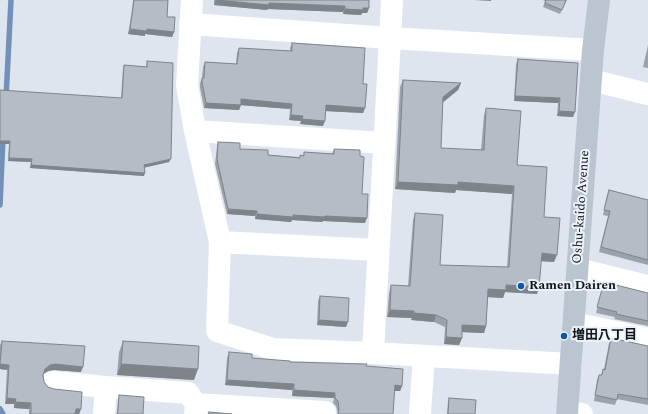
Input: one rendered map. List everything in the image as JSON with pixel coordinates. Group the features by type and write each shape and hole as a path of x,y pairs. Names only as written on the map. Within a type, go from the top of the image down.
{"main road":[{"name":"Oshu-kaido Avenue","path":"572,413 571,364 593,50 599,0"}],"street":[{"path":"192,0 187,85 195,131 220,242 217,331 273,349 571,364"},
{"path":"372,353 392,0"},
{"path":"190,24 593,50"},
{"path":"591,80 648,94"},
{"path":"195,131 384,143"},
{"path":"220,242 378,250"},
{"path":"578,269 648,286"},
{"path":"574,323 648,339"},
{"path":"420,414 424,356"},
{"path":"53,382 188,393 195,409 325,412 325,414"},
{"path":"104,414 106,387"}],"building":[{"path":"134,0 168,0 167,17 175,17 174,32 130,29"},
{"path":"216,0 369,0 369,8 363,8 363,10 345,9 345,6 269,3 269,5"},
{"path":"546,0 566,0 562,10 545,3"},
{"path":"292,43 365,48 363,84 367,84 365,108 326,105 325,121 302,119 303,116 291,115 292,104 241,99 241,105 206,103 202,82 202,78 204,78 205,62 237,64 239,48 292,51"},
{"path":"518,59 578,63 575,112 559,111 560,98 515,96"},
{"path":"147,61 173,63 171,159 144,165 145,173 31,165 32,159 9,158 10,141 0,141 0,90 122,98 124,65 147,67"},
{"path":"403,80 461,83 443,97 441,148 484,150 486,108 521,111 517,165 547,167 544,217 560,218 557,255 542,253 539,287 506,285 506,290 488,289 486,326 462,325 462,338 446,337 447,320 436,315 414,313 414,311 390,310 391,285 410,286 415,213 443,215 440,265 509,267 514,186 458,182 458,185 398,182"},
{"path":"218,142 240,143 240,149 268,150 268,155 300,158 300,155 304,156 304,152 334,154 334,149 360,150 360,156 364,157 362,194 368,194 367,218 293,215 293,217 257,214 257,211 228,209 217,159"},
{"path":"609,190 648,200 648,260 601,247 610,211 604,210"},
{"path":"604,282 648,293 648,321 616,314 617,312 597,307"},
{"path":"320,296 349,298 348,322 319,320"},
{"path":"611,338 648,346 648,399 618,394 617,400 595,395 599,375 602,375 603,369 605,370"},
{"path":"2,341 85,346 83,367 56,364 50,365 45,369 43,375 44,382 48,387 82,392 81,409 76,409 75,414 31,414 31,403 15,402 16,399 7,398 9,365 0,364"},
{"path":"123,341 199,346 198,369 121,364"},
{"path":"229,352 252,354 252,358 290,362 367,364 366,366 403,369 402,386 395,385 393,414 338,414 338,401 335,398 335,393 294,390 294,384 227,380"},
{"path":"119,395 144,397 143,414 117,414"},
{"path":"449,398 476,400 475,414 448,414"},
{"path":"209,412 232,414 208,414"}],"waterway":[{"path":"6,98 11,0"},
{"path":"0,205 3,138"},
{"path":"0,409 3,414"}],"place":[{"name":"Ramen Dairen","path":"521,286"},
{"name":"増田八丁目","path":"564,336"}]}
